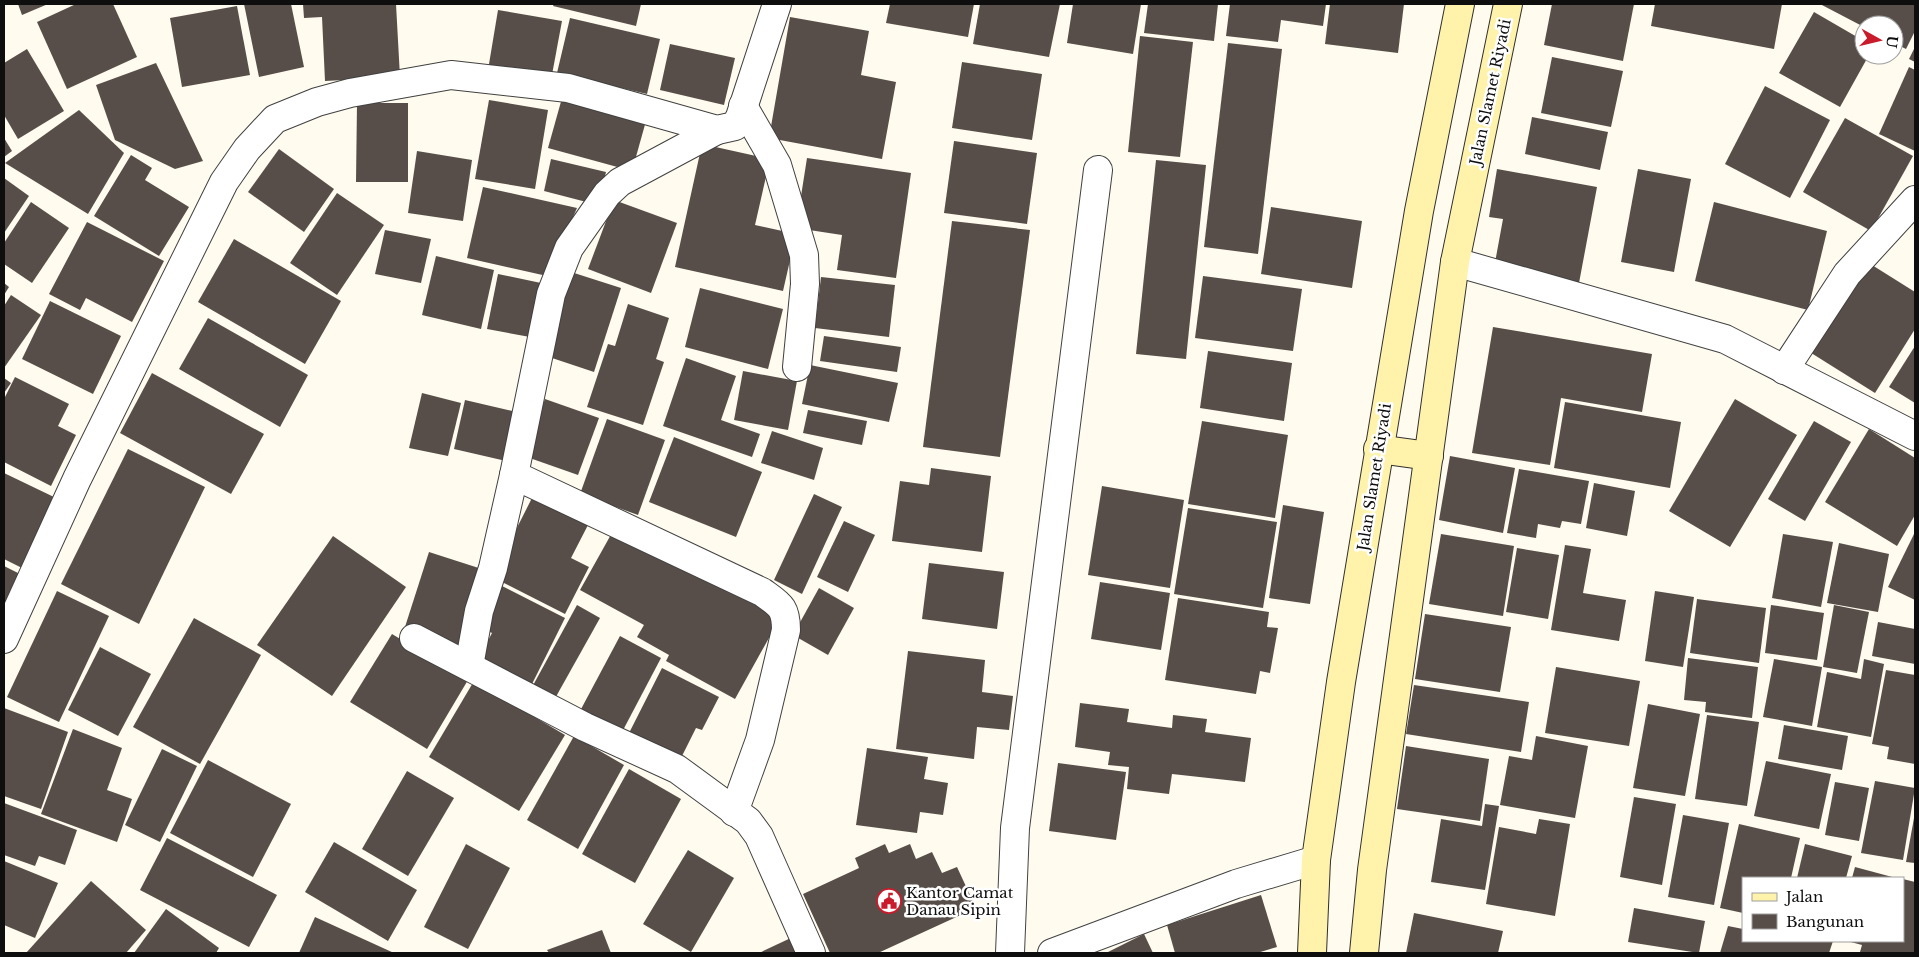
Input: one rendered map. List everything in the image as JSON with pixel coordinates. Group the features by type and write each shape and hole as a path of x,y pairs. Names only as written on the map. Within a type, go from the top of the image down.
{"main road":[{"name":"Jalan Slamet Riyadi","path":"1312,953 1316,860 1341,682 1418,211 1460,4"},
{"name":"Jalan Slamet Riyadi","path":"1364,953 1372,870 1455,262 1508,4"},
{"path":"1378,449 1429,456"}],"street":[{"path":"469,666 479,611 493,568 514,475 551,294 569,248 607,194 620,182 717,130 735,126 777,4"},
{"path":"4,639 77,479 224,182 247,149 275,119 317,102 350,93 451,75 568,88 717,130"},
{"path":"743,106 778,164 804,255 805,284 797,368"},
{"path":"1010,953 1014,828 1098,170"},
{"path":"1784,370 1847,274 1915,200"},
{"path":"1455,262 1725,339 1915,436"},
{"path":"514,475 762,592 781,605 786,615 786,630 760,740 734,812"},
{"path":"414,638 585,727 678,769 748,821 758,836 811,953"},
{"path":"1052,953 1236,884 1316,860"}],"building":[{"path":"18,4 48,4 22,15"},
{"path":"76,4 113,4 137,57 67,89 37,22"},
{"path":"244,4 291,4 304,67 259,77"},
{"path":"303,4 396,4 400,77 325,81 322,17 304,18"},
{"path":"554,4 641,4 636,26 553,6"},
{"path":"890,4 974,4 968,37 886,23"},
{"path":"980,4 1060,4 1049,57 973,44"},
{"path":"1073,4 1141,4 1133,54 1067,43"},
{"path":"1148,4 1218,4 1214,41 1144,33"},
{"path":"1230,4 1326,4 1323,26 1281,20 1278,42 1226,36"},
{"path":"1330,4 1404,4 1398,53 1325,44"},
{"path":"1552,4 1634,4 1623,61 1544,45"},
{"path":"1655,4 1782,4 1774,49 1651,26"},
{"path":"1820,4 1915,4 1915,31 1906,49 1904,48 1904,15 1854,15 1854,22"},
{"path":"237,6 250,75 182,87 170,18"},
{"path":"498,10 562,21 551,80 488,70"},
{"path":"1814,12 1854,35 1854,65 1863,65 1840,107 1779,73"},
{"path":"790,17 869,31 861,75 896,82 882,159 769,138"},
{"path":"570,18 660,39 647,94 557,73"},
{"path":"1140,36 1193,42 1180,157 1128,152"},
{"path":"1228,43 1282,49 1258,254 1204,247"},
{"path":"670,44 735,58 724,105 660,90"},
{"path":"1915,47 1915,62 1909,59"},
{"path":"27,49 64,111 18,139 4,115 4,63"},
{"path":"1552,57 1623,71 1611,127 1541,113"},
{"path":"962,62 1042,74 1032,140 952,128"},
{"path":"156,63 203,161 175,169 115,140 96,85"},
{"path":"1909,67 1915,70 1915,151 1879,134"},
{"path":"1765,86 1830,120 1790,198 1725,164"},
{"path":"562,98 646,121 632,171 548,148"},
{"path":"489,100 548,110 535,189 475,179"},
{"path":"357,103 408,103 408,182 356,182"},
{"path":"79,110 124,153 88,214 5,163"},
{"path":"1532,117 1608,132 1600,170 1525,154"},
{"path":"1845,118 1913,156 1871,231 1803,192"},
{"path":"4,138 12,151 4,157"},
{"path":"954,141 1037,153 1027,224 944,213"},
{"path":"702,144 770,159 755,225 796,234 783,291 675,267"},
{"path":"279,149 334,189 304,232 248,192"},
{"path":"417,151 472,160 463,221 408,213"},
{"path":"131,155 152,168 145,180 189,207 159,256 94,216"},
{"path":"807,158 911,173 896,278 837,270 842,235 796,228"},
{"path":"551,159 606,172 598,205 544,191"},
{"path":"1156,160 1206,165 1186,359 1136,354"},
{"path":"1497,169 1597,187 1579,283 1494,268 1503,219 1489,217"},
{"path":"1638,169 1691,179 1674,272 1621,262"},
{"path":"4,178 29,196 4,233"},
{"path":"483,187 577,208 547,276 467,258"},
{"path":"337,193 384,225 337,295 290,263"},
{"path":"614,200 677,223 651,293 588,269"},
{"path":"31,202 69,228 32,283 4,264 4,243"},
{"path":"1714,202 1827,231 1808,310 1695,281"},
{"path":"1271,207 1362,221 1352,288 1261,274"},
{"path":"952,221 1030,230 1000,457 923,447"},
{"path":"87,222 164,261 132,322 86,298 80,310 49,294"},
{"path":"385,230 431,239 421,283 375,274"},
{"path":"234,239 341,301 305,364 198,302"},
{"path":"436,256 494,270 481,329 422,315"},
{"path":"1864,260 1915,292 1915,329 1875,393 1808,351"},
{"path":"571,272 621,288 594,372 543,355"},
{"path":"498,274 541,283 530,337 487,329"},
{"path":"1203,276 1302,289 1293,351 1195,338"},
{"path":"821,277 895,285 889,337 815,328"},
{"path":"4,283 9,287 4,295"},
{"path":"700,288 783,309 768,369 685,347"},
{"path":"11,295 41,315 4,368 4,306"},
{"path":"50,301 121,336 93,394 22,359"},
{"path":"628,304 669,318 656,359 664,362 643,425 587,407 608,344 615,346"},
{"path":"208,318 308,375 280,427 179,369"},
{"path":"1493,327 1652,354 1642,412 1561,398 1550,465 1472,453"},
{"path":"824,336 901,347 897,372 820,361"},
{"path":"1915,346 1915,403 1889,387"},
{"path":"1208,351 1292,363 1284,421 1200,408"},
{"path":"686,358 736,376 721,420 760,434 752,457 663,426"},
{"path":"810,365 898,383 889,422 802,404"},
{"path":"743,371 797,381 788,430 734,420"},
{"path":"152,373 264,434 231,494 120,433"},
{"path":"15,377 69,404 58,426 76,435 51,486 4,462 4,399"},
{"path":"4,378 11,383 4,393"},
{"path":"422,393 461,403 448,456 409,448"},
{"path":"545,399 599,418 578,475 524,456"},
{"path":"1735,399 1797,435 1730,547 1669,511"},
{"path":"465,400 517,412 506,461 454,449"},
{"path":"1565,402 1681,422 1670,488 1554,468"},
{"path":"808,410 867,421 862,445 803,433"},
{"path":"607,419 665,440 638,515 580,494"},
{"path":"1202,421 1288,435 1275,518 1188,504"},
{"path":"1814,421 1851,442 1805,521 1768,499"},
{"path":"1869,429 1915,458 1915,515 1897,546 1825,502"},
{"path":"772,431 823,448 814,480 761,463"},
{"path":"674,437 762,472 736,537 649,502"},
{"path":"128,449 205,487 139,624 61,584"},
{"path":"1450,456 1515,468 1503,533 1439,520"},
{"path":"931,468 991,476 982,552 892,541 900,481 929,485"},
{"path":"1519,469 1589,481 1581,524 1562,521 1560,528 1538,524 1536,538 1507,533"},
{"path":"4,473 56,498 22,568 4,559"},
{"path":"1594,483 1635,491 1627,536 1586,528"},
{"path":"1102,486 1184,500 1170,588 1088,575"},
{"path":"814,494 842,507 802,594 774,580"},
{"path":"533,496 588,525 571,558 589,567 565,614 492,577"},
{"path":"1283,505 1324,512 1310,604 1269,598"},
{"path":"1188,508 1277,522 1263,608 1174,594"},
{"path":"844,521 875,535 848,592 817,577"},
{"path":"613,531 711,580 780,618 735,699 666,661 669,655 637,637 644,625 580,590"},
{"path":"1915,532 1915,600 1888,587"},
{"path":"1441,534 1514,546 1503,616 1429,604"},
{"path":"1783,534 1833,542 1821,607 1772,598"},
{"path":"333,536 406,587 332,696 257,645"},
{"path":"1839,543 1889,554 1878,612 1827,603"},
{"path":"1565,545 1591,549 1583,593 1626,600 1619,641 1551,630"},
{"path":"1517,548 1559,555 1548,619 1506,612"},
{"path":"429,552 488,571 462,649 404,630"},
{"path":"929,563 1004,572 997,629 922,619"},
{"path":"4,566 20,574 4,607"},
{"path":"1100,582 1170,593 1161,650 1091,639"},
{"path":"502,586 565,618 530,688 477,661 492,633 480,627"},
{"path":"819,588 854,608 828,655 793,635"},
{"path":"57,591 109,616 59,722 7,697"},
{"path":"1655,591 1694,597 1683,667 1645,661"},
{"path":"1178,598 1269,612 1267,627 1278,628 1270,673 1260,671 1256,694 1165,680"},
{"path":"1697,599 1766,608 1759,663 1690,653"},
{"path":"577,605 600,618 553,702 531,689"},
{"path":"1771,605 1824,613 1817,660 1765,653"},
{"path":"1834,605 1869,612 1857,673 1823,667"},
{"path":"1425,614 1511,627 1500,692 1415,679"},
{"path":"194,618 261,655 200,764 133,727"},
{"path":"1878,622 1915,629 1915,664 1872,656"},
{"path":"392,634 468,680 427,749 350,702"},
{"path":"620,636 661,658 621,734 580,711"},
{"path":"100,647 151,674 118,736 68,710"},
{"path":"908,651 985,660 982,692 1013,696 1009,730 977,727 974,759 896,749"},
{"path":"1688,658 1758,667 1752,718 1705,712 1706,702 1684,700"},
{"path":"1774,659 1822,667 1812,726 1763,717"},
{"path":"1864,659 1884,664 1871,737 1817,727 1827,672 1861,679"},
{"path":"1556,667 1640,681 1629,746 1545,733"},
{"path":"662,668 719,697 702,730 696,728 678,764 627,737"},
{"path":"1886,670 1915,675 1915,764 1887,759 1889,747 1872,744"},
{"path":"474,681 565,735 519,811 429,757"},
{"path":"1414,685 1529,702 1521,752 1406,734"},
{"path":"1080,703 1129,709 1127,722 1172,728 1173,715 1207,719 1205,732 1251,738 1245,782 1172,774 1169,794 1127,789 1129,767 1108,765 1110,752 1075,747"},
{"path":"1648,704 1700,714 1685,796 1633,788"},
{"path":"4,708 68,732 41,809 4,796"},
{"path":"1707,715 1759,722 1747,806 1695,799"},
{"path":"1784,725 1848,736 1842,770 1778,759"},
{"path":"73,729 122,748 107,790 132,799 117,842 41,814"},
{"path":"574,736 624,765 578,849 527,820"},
{"path":"1536,736 1588,746 1575,818 1500,805 1509,756 1532,760"},
{"path":"1406,746 1489,759 1480,821 1397,809"},
{"path":"867,748 928,757 924,779 948,783 943,815 920,812 917,833 856,825"},
{"path":"162,749 197,766 160,842 125,825"},
{"path":"208,760 291,804 253,877 170,833"},
{"path":"1766,761 1831,774 1819,829 1754,816"},
{"path":"1058,763 1126,772 1116,840 1049,831"},
{"path":"629,769 681,799 635,883 582,854"},
{"path":"407,771 454,798 408,876 362,849"},
{"path":"1875,781 1915,788 1903,860 1861,853"},
{"path":"1835,782 1869,788 1859,841 1825,835"},
{"path":"1634,797 1676,804 1662,885 1620,877"},
{"path":"4,803 77,830 65,865 39,856 35,866 4,855"},
{"path":"1485,804 1499,806 1485,890 1431,882 1441,819 1482,826"},
{"path":"1683,815 1729,823 1714,905 1668,897"},
{"path":"1915,818 1915,863 1906,862"},
{"path":"1539,819 1570,824 1555,916 1486,904 1499,827 1536,834"},
{"path":"1739,824 1800,838 1791,877 1742,877 1742,913 1720,908"},
{"path":"167,838 277,895 249,947 140,890"},
{"path":"334,842 417,890 388,941 305,892"},
{"path":"466,844 510,868 468,949 424,927"},
{"name":"Kantor Camat Danau Sipin","path":"885,844 889,853 910,844 916,859 932,852 942,873 957,867 976,908 878,953 830,953 803,894 859,868 855,858"},
{"path":"1805,844 1852,856 1846,877 1797,877"},
{"path":"688,850 734,878 691,952 643,924"},
{"path":"4,861 58,883 35,938 4,925"},
{"path":"1855,867 1892,877 1852,877"},
{"path":"1904,879 1915,882 1914,953 1860,952 1862,945 1851,942 1904,942"},
{"path":"91,881 146,930 126,953 26,953"},
{"path":"1261,895 1277,947 1257,953 1175,953 1167,925"},
{"path":"1634,908 1705,921 1699,953 1628,942"},
{"path":"166,909 219,948 216,953 134,953"},
{"path":"1414,913 1503,931 1498,953 1406,953"},
{"path":"315,917 394,953 299,953"},
{"path":"1728,926 1742,929 1742,942 1833,942 1829,953 1720,953"},
{"path":"602,930 611,953 549,953 547,950"},
{"path":"1144,934 1153,953 1106,953"},
{"path":"795,936 803,953 759,953"}],"place":[{"name":"Kantor Camat Danau Sipin","path":"889,901"}]}
